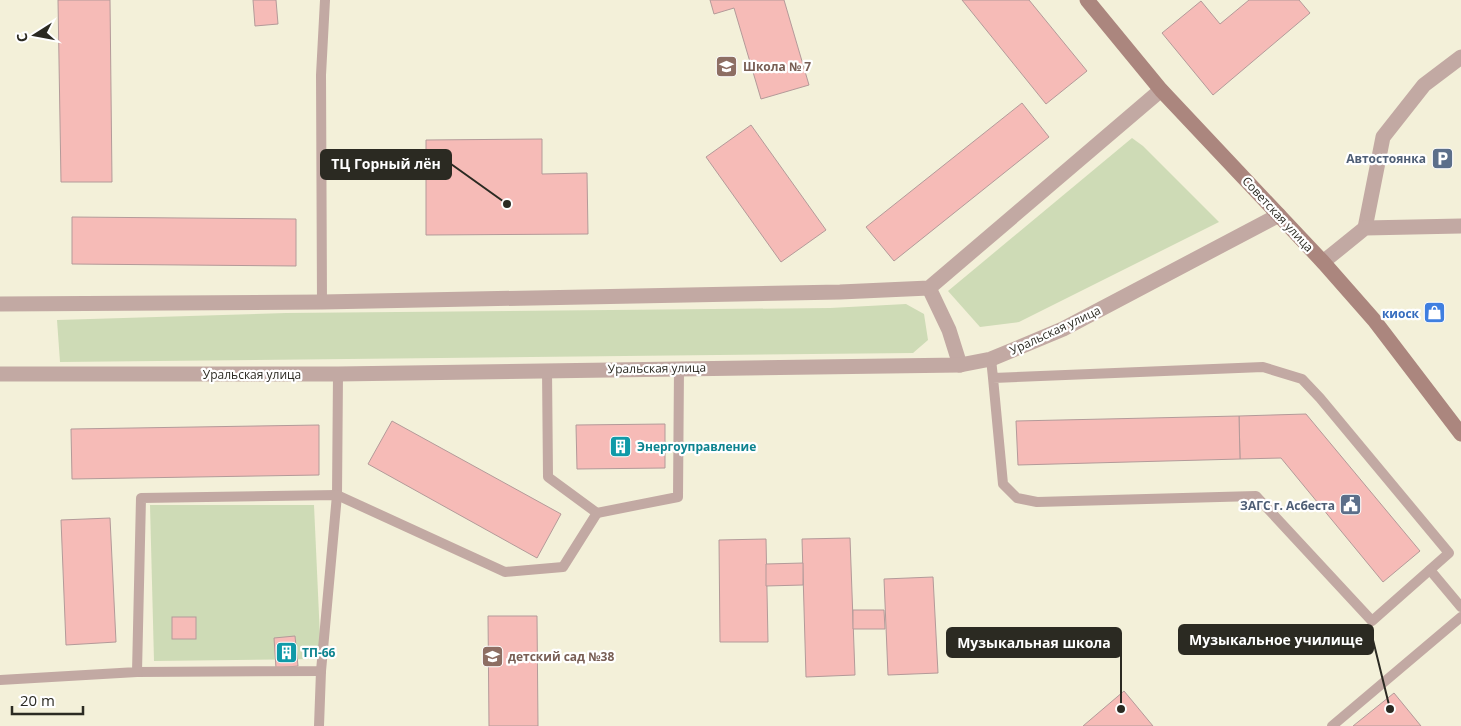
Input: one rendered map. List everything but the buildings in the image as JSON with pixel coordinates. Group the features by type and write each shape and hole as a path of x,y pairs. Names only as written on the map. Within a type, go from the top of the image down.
{"street":[{"name":"Советская улица","path":"1087,0 1161,90 1323,262 1374,320 1461,434"},
{"path":"1365,228 1383,138 1424,85 1461,57"},
{"path":"0,304 322,302 840,292 929,288 1161,90"},
{"name":"Уральская улица","path":"0,374 338,374 960,365 991,359 1064,329 1279,215"},
{"path":"1323,262 1365,228 1461,226"},
{"path":"929,288 949,330 960,365"}],"lane":[{"path":"322,302 320,75 325,0"},
{"path":"991,359 1003,484 1017,498 1037,502 1256,496 1372,621 1450,553 1302,379 1263,367 993,378"},
{"path":"136,672 141,498 337,495 505,572 563,567 597,513 678,497 679,368"},
{"path":"547,370 548,477 597,513"},
{"path":"319,726 321,671 337,495 338,374"},
{"path":"1430,570 1461,607"},
{"path":"1332,726 1461,617"},
{"path":"0,680 136,672 321,671"}],"green space":[{"path":"1132,138 1143,146 1219,222 1019,322 980,327 948,291"},
{"path":"906,304 924,314 928,340 913,353 60,362 57,320 286,313 830,308"},
{"path":"150,505 314,505 321,659 154,661"}],"place":[{"name":"Школа № 7","path":"727,66"},
{"name":"Автостоянка","path":"1442,158"},
{"name":"ТЦ Горный лён","path":"507,204"},
{"name":"киоск","path":"1435,313"},
{"name":"Энергоуправление","path":"621,446"},
{"name":"ЗАГС г. Асбеста","path":"1351,505"},
{"name":"ТП-66","path":"286,652"},
{"name":"детский сад №38","path":"492,656"},
{"name":"Музыкальная школа","path":"1121,709"},
{"name":"Музыкальное училище","path":"1390,709"}]}
